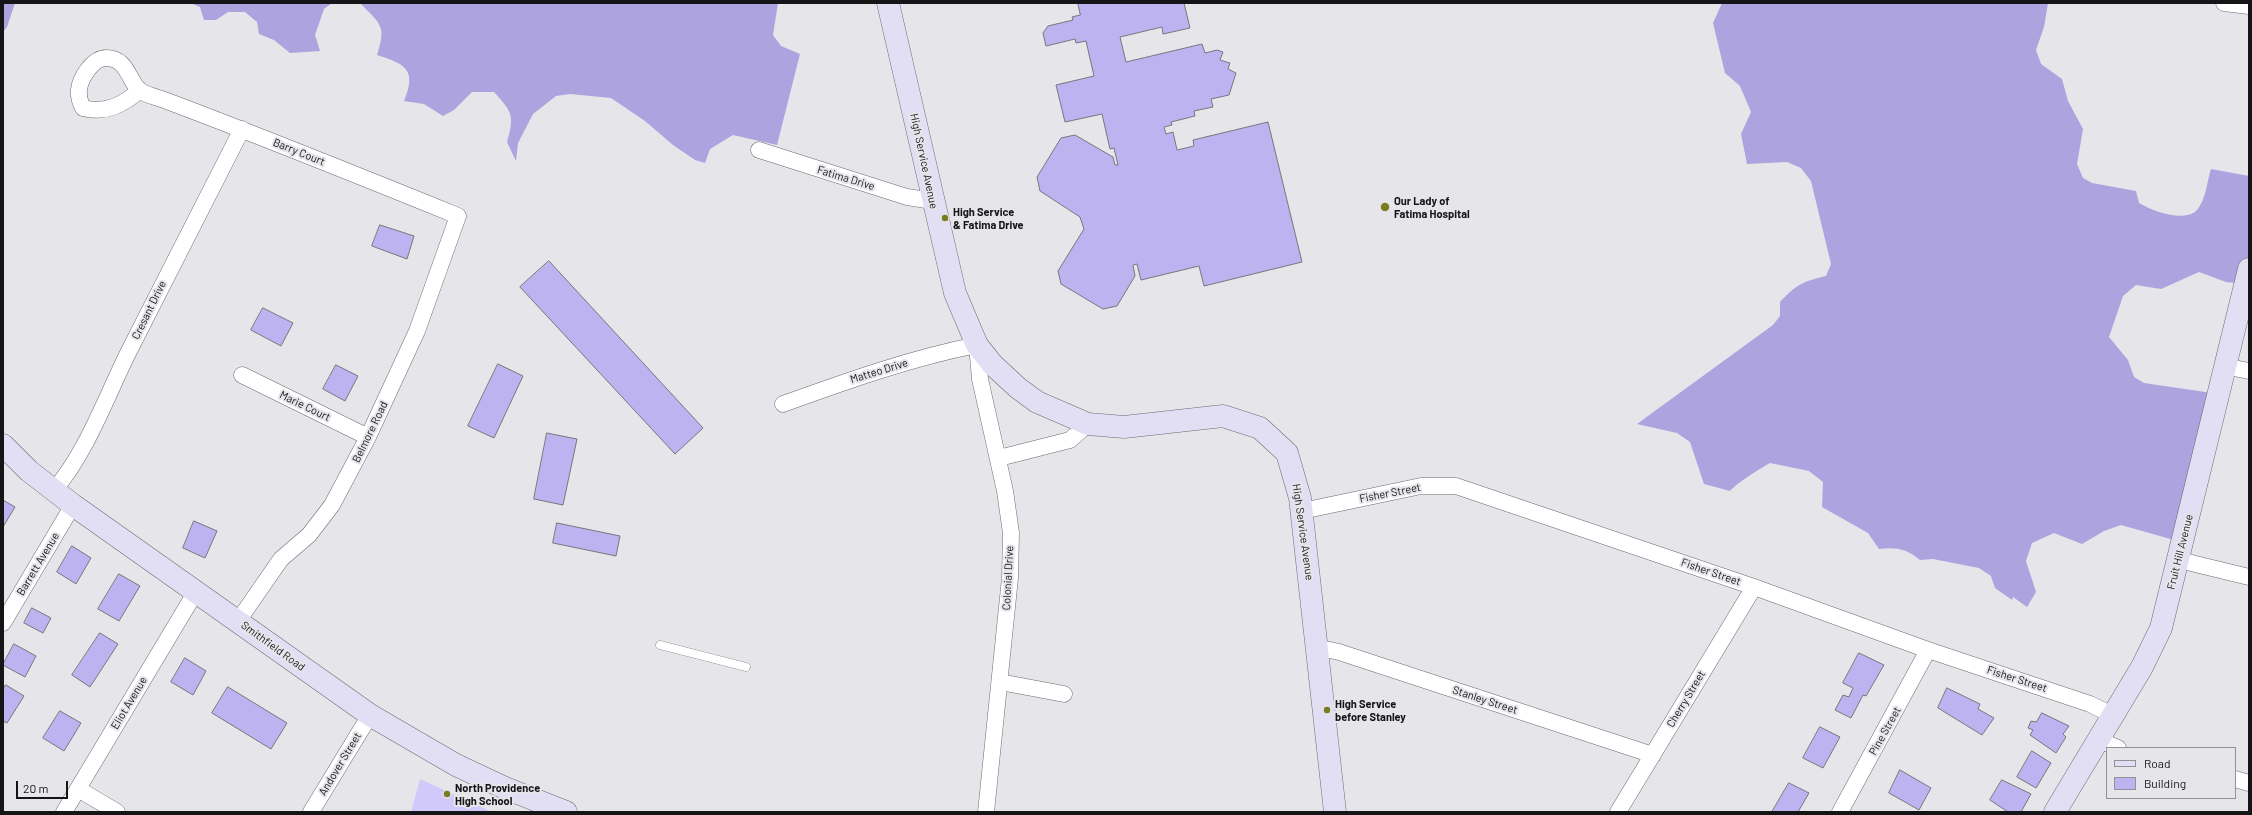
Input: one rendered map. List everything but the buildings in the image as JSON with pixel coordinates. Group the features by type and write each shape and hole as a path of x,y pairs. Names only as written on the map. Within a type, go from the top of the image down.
{"main road":[{"name":"High Service Avenue","path":"888,3 955,293 977,345 1002,374 1037,402 1088,424 1124,427 1223,416 1260,428 1287,453 1299,492 1302,511 1335,812"},
{"name":"Fruit Hill Avenue","path":"2055,812 2152,648 2160,628 2179,560 2224,366 2249,269"},
{"name":"Smithfield Road","path":"3,445 29,471 73,505 195,593 238,621 370,715 456,765 502,787 566,812"}],"street":[{"path":"2224,3 2249,6"},
{"name":"Barry Court","path":"140,90 242,129 458,216"},
{"name":"Cresant Drive","path":"54,490 64,479 80,452 155,298 242,129"},
{"name":"Fatima Drive","path":"759,150 907,197 933,201"},
{"name":"Belmore Road","path":"238,621 280,559 309,535 332,505 368,437 417,330 458,216"},
{"name":"Matteo Drive","path":"783,404 862,376 977,345"},
{"name":"Colonial Drive","path":"977,345 980,379 999,458 1011,533 1010,578 986,812"},
{"path":"2224,366 2249,372"},
{"name":"Marie Court","path":"242,375 368,437"},
{"path":"999,458 1070,440 1088,424"},
{"name":"Fisher Street","path":"1302,511 1421,486 1456,486 1754,587 1928,650 2090,704 2112,715"},
{"name":"Barrett Avenue","path":"3,623 73,505"},
{"path":"2179,560 2249,577"},
{"name":"Cherry Street","path":"1618,812 1754,587"},
{"name":"Eliot Avenue","path":"64,812 195,593"},
{"name":"Stanley Street","path":"1316,647 1339,652 1652,755"},
{"name":"Pine Street","path":"1840,812 1928,650"},
{"path":"1000,682 1064,694"},
{"name":"Andover Street","path":"311,812 370,715"},
{"path":"2097,739 2116,747"},
{"path":"2236,779 2249,782"},
{"path":"78,789 117,812"}],"lane":[{"path":"660,645 746,667"}],"shaded area":[{"path":"3,3 15,3 7,27 3,32"},
{"path":"190,3 332,3 324,9 315,35 320,51 290,53 274,40 259,34 257,22 245,12 228,12 216,20 204,20 200,7"},
{"path":"360,3 778,3 773,35 781,46 800,54 777,145 733,135 710,149 705,163 695,160 673,145 645,121 611,98 570,94 556,96 533,114 518,143 516,161 507,142 511,126 510,114 505,104 494,92 472,92 454,110 443,116 424,104 404,101 408,90 409,75 402,65 377,55 381,37 380,26"},
{"path":"1722,3 2048,3 2044,27 2036,50 2041,64 2062,79 2068,101 2083,129 2077,164 2083,178 2092,183 2136,191 2139,203 2160,212 2177,216 2185,216 2192,214 2200,206 2211,169 2249,176 2249,267 2245,284 2226,282 2199,272 2161,289 2136,285 2123,296 2109,337 2128,360 2134,377 2144,383 2219,394 2181,542 2121,525 2104,531 2082,544 2054,533 2032,543 2026,561 2036,592 2027,607 2013,597 2012,600 1995,588 1991,576 1979,568 1933,559 1920,560 1906,551 1891,548 1879,549 1868,533 1822,507 1823,482 1809,471 1770,463 1754,472 1730,491 1704,484 1690,442 1677,433 1637,424 1773,325 1780,316 1780,302 1800,284 1826,276 1831,264 1811,181 1801,168 1787,162 1747,164 1741,134 1751,112 1740,86 1725,73 1713,23"},
{"path":"420,779 492,812 411,812"}],"place":[{"name":"Our Lady of Fatima Hospital","path":"1385,207"},
{"name":"High Service & Fatima Drive","path":"945,218"},
{"name":"High Service before Stanley","path":"1327,710"},
{"name":"North Providence High School","path":"447,794"}]}
